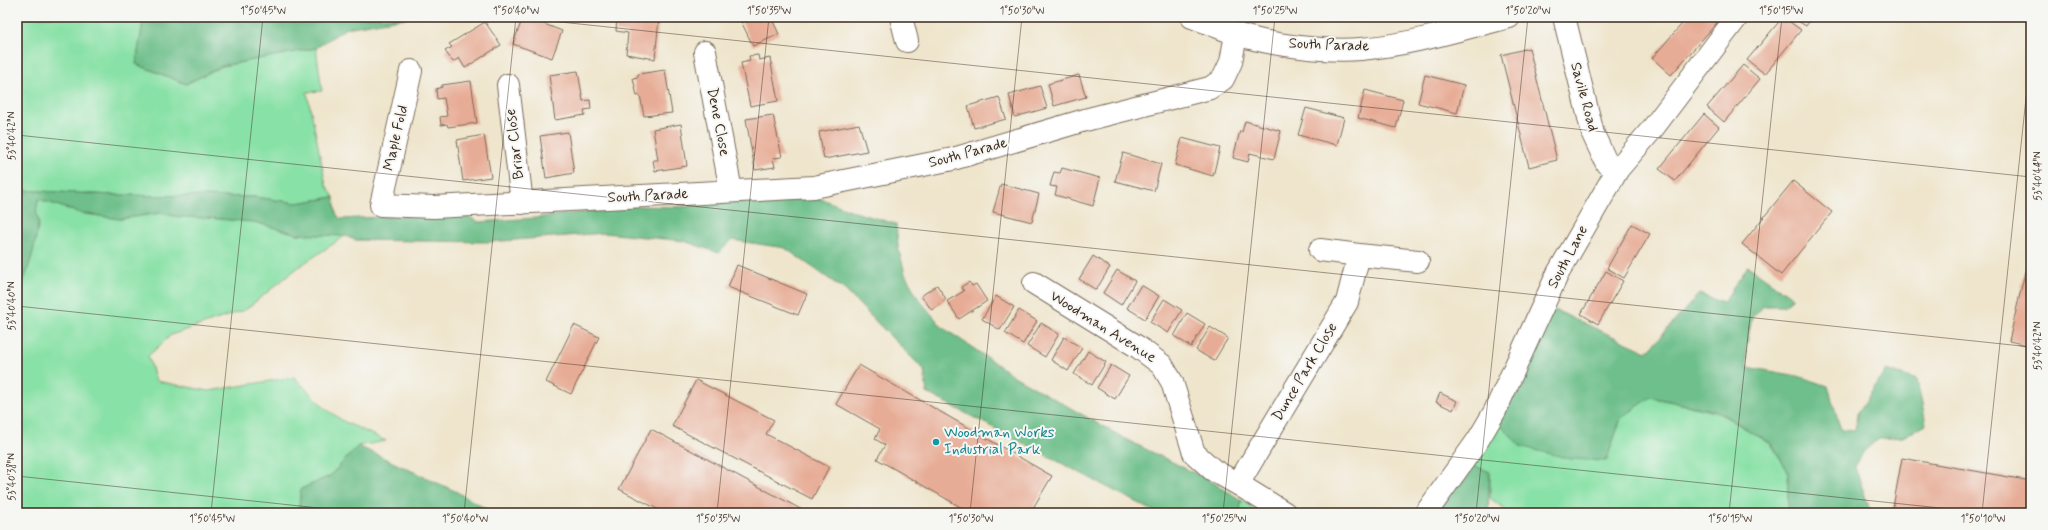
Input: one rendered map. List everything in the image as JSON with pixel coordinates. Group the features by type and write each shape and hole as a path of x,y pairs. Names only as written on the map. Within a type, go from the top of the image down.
{"street":[{"path":"901,17 907,41"},
{"path":"1192,17 1236,34"},
{"name":"South Parade","path":"381,205 434,207 814,187 953,159 1085,120 1210,88 1223,79 1231,62 1236,34 1279,43 1319,48 1360,49 1399,43 1509,17"},
{"name":"Savile Road","path":"1564,17 1593,134 1606,164 1618,169"},
{"name":"South Lane","path":"1426,513 1478,440 1495,411 1558,273 1618,169 1653,128 1736,17"},
{"name":"Dene Close","path":"705,52 731,191"},
{"name":"Maple Fold","path":"381,205 411,71"},
{"name":"Briar Close","path":"508,85 522,203"},
{"path":"1320,250 1418,262"},
{"name":"Dunce Park Close","path":"1238,484 1346,302 1359,255"},
{"name":"Woodman Avenue","path":"1034,284 1138,347 1162,365 1172,382 1194,453 1213,470 1285,513"}],"green space":[{"path":"17,17 141,17 143,22 136,64 186,84 222,66 316,48 322,91 307,92 326,185 334,197 297,203 254,197 114,195 20,190 17,216"},
{"path":"141,17 411,17 346,28 316,48 222,66 186,84 136,64 143,22"},
{"path":"20,190 114,195 254,197 297,203 334,197 336,213 340,219 460,213 479,222 535,218 634,206 680,207 811,195 861,214 896,224 898,246 905,274 918,298 942,327 1014,376 1127,440 1209,480 1241,500 1240,513 1157,513 927,393 924,370 845,290 785,248 732,240 719,253 684,241 605,233 489,242 355,240 345,236 297,234 254,222 179,217 160,213 120,219 80,213 39,199 37,204 38,222 35,244 19,293 17,292 17,216"},
{"path":"39,199 80,213 120,219 160,213 179,217 254,222 297,234 345,236 300,266 245,310 171,335 148,356 156,381 209,391 294,377 325,408 343,421 386,441 358,446 330,476 301,489 298,513 17,513 17,292 19,293 39,224 35,210"},
{"path":"1748,266 1793,298 1784,306 1764,306 1752,317 1746,349 1747,367 1798,376 1828,386 1841,430 1855,431 1857,414 1886,370 1917,380 1926,424 1903,437 1878,439 1864,451 1855,467 1871,513 1786,513 1788,505 1788,471 1772,444 1719,412 1651,397 1621,418 1606,461 1570,459 1520,446 1496,419 1536,333 1555,310 1647,352 1699,294 1723,303"},
{"path":"1651,397 1719,413 1771,444 1788,471 1788,505 1786,513 1506,513 1507,511 1490,498 1490,472 1469,464 1496,419 1606,461 1621,418"},
{"path":"358,446 457,492 493,513 298,513 301,489 330,476"},
{"path":"1469,464 1490,472 1488,513 1438,513"},
{"path":"1241,500 1262,513 1240,513"}],"building":[{"path":"523,17 535,17 534,20 562,31 552,58 513,44"},
{"path":"617,17 659,18 655,59 626,54 628,33 616,31"},
{"path":"739,17 771,17 779,34 753,46"},
{"path":"1688,17 1722,17 1671,75 1652,58"},
{"path":"1783,17 1801,30 1765,74 1747,60"},
{"path":"1791,17 1812,17 1806,26"},
{"path":"485,22 501,45 465,68 459,58 453,62 445,51 452,47 449,44"},
{"path":"1529,48 1557,160 1529,167 1501,55"},
{"path":"758,55 759,60 770,58 778,101 750,106 741,63 750,61 749,56"},
{"path":"1743,65 1760,79 1724,122 1707,107"},
{"path":"665,70 672,113 644,116 640,95 637,96 633,78 638,77 638,74"},
{"path":"578,71 583,101 590,100 591,109 584,110 585,115 555,120 549,75"},
{"path":"1079,75 1086,97 1054,106 1048,84"},
{"path":"1425,75 1464,85 1457,113 1418,103"},
{"path":"471,81 477,123 448,127 447,124 441,125 440,117 447,116 444,98 437,99 436,89 442,87 442,85"},
{"path":"1040,86 1047,108 1015,117 1009,95"},
{"path":"1365,90 1403,100 1396,128 1358,118"},
{"path":"999,97 1006,119 974,128 968,106"},
{"path":"1306,108 1344,118 1337,145 1298,135"},
{"path":"1704,114 1719,127 1675,181 1659,169"},
{"path":"773,115 782,157 773,158 775,167 755,170 746,119"},
{"path":"1245,121 1281,131 1274,159 1250,153 1248,162 1233,158 1240,131 1242,132"},
{"path":"681,124 687,166 655,171 653,160 658,160 653,129"},
{"path":"859,124 867,151 824,159 819,132"},
{"path":"568,132 574,173 546,178 540,136"},
{"path":"484,135 491,177 463,181 457,140"},
{"path":"1182,138 1220,148 1213,176 1175,165"},
{"path":"1123,153 1161,164 1154,191 1115,181"},
{"path":"1062,168 1100,178 1093,206 1055,195 1057,187 1050,186 1054,172 1060,173"},
{"path":"1793,181 1832,212 1781,275 1742,244"},
{"path":"1001,184 1039,194 1032,222 993,212"},
{"path":"1632,224 1650,234 1624,278 1607,268"},
{"path":"1093,256 1110,267 1096,290 1079,279"},
{"path":"737,265 807,294 798,315 728,287"},
{"path":"2026,268 2031,269 2031,346 2009,341"},
{"path":"1117,270 1135,281 1121,305 1103,293"},
{"path":"1606,271 1623,281 1598,324 1581,314"},
{"path":"969,282 972,286 976,284 987,301 959,319 947,301 964,291 961,287"},
{"path":"937,285 946,299 932,310 921,296"},
{"path":"1141,285 1159,296 1145,319 1127,308"},
{"path":"996,296 1014,307 1000,330 982,319"},
{"path":"1164,299 1182,310 1168,333 1150,322"},
{"path":"1019,310 1037,321 1023,344 1005,333"},
{"path":"1187,313 1205,324 1191,347 1174,336"},
{"path":"1041,323 1059,334 1045,357 1027,346"},
{"path":"574,325 599,337 571,394 546,382"},
{"path":"1210,327 1228,338 1214,361 1196,350"},
{"path":"1064,337 1082,348 1068,371 1051,360"},
{"path":"1088,351 1106,362 1092,385 1074,374"},
{"name":"Woodman Works Industrial Park","path":"859,365 1052,476 1030,513 971,513 877,459 885,445 875,439 880,429 836,404"},
{"path":"1111,365 1129,376 1115,399 1097,388"},
{"path":"696,380 774,420 766,434 829,467 812,499 672,426"},
{"path":"1440,393 1457,401 1453,410 1436,402"},
{"path":"651,429 808,513 665,513 619,489"},
{"path":"1902,458 2031,481 2031,513 1892,513"}],"place":[{"name":"Woodman Works Industrial Park","path":"936,442"}]}
